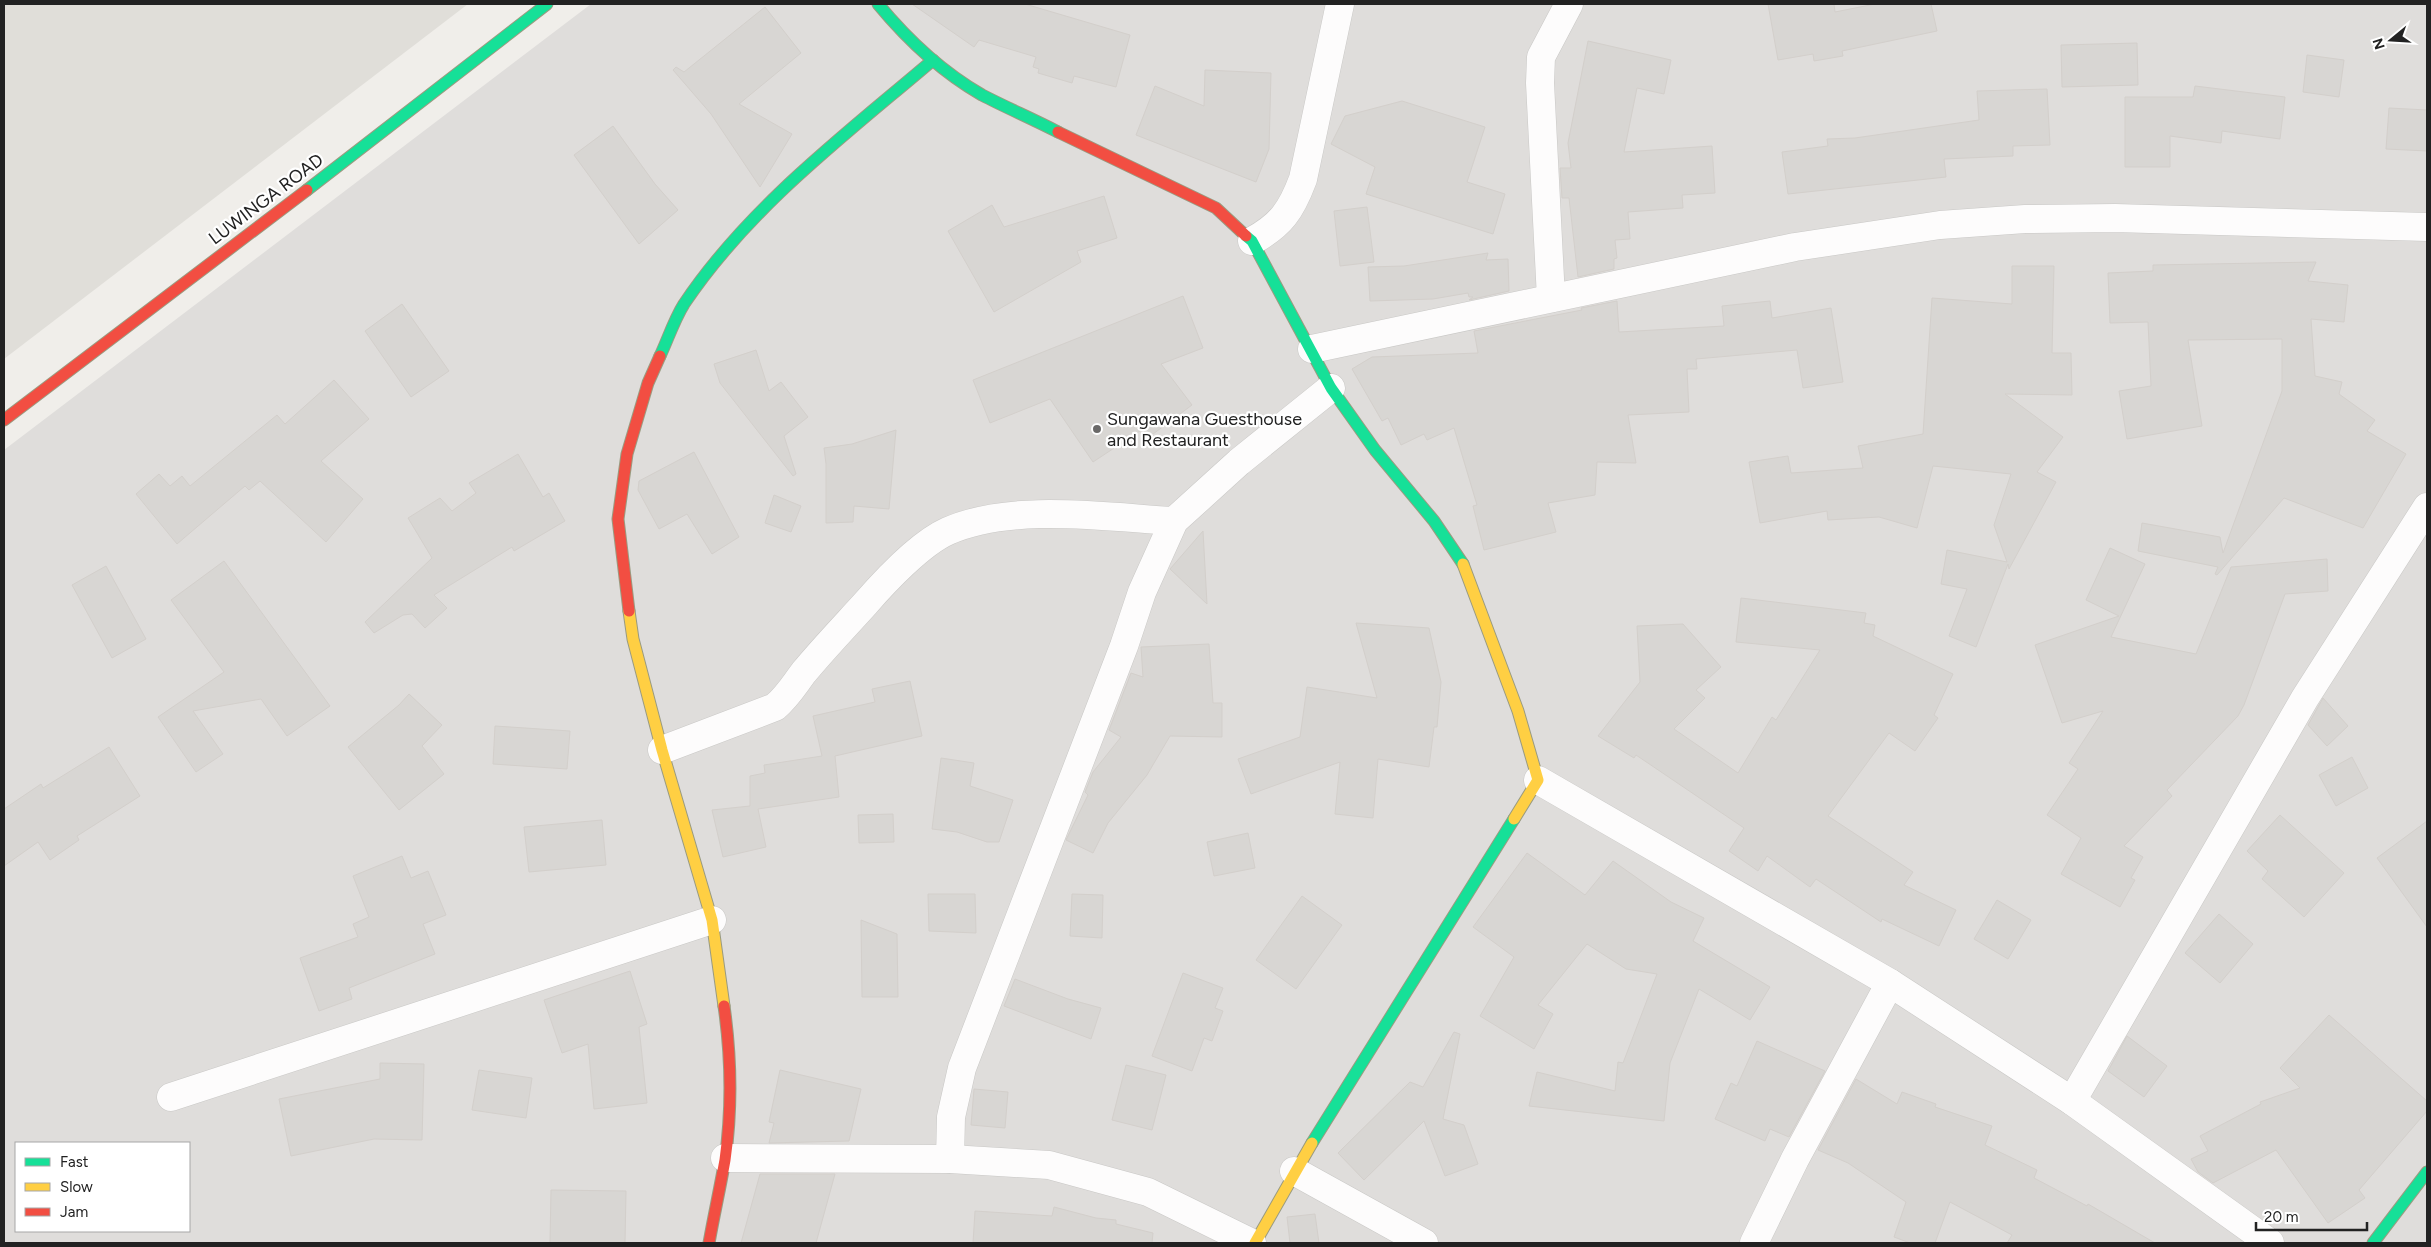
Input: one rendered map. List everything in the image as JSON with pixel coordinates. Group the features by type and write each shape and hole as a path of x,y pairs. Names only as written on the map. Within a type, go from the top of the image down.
{"main road":[{"name":"LUWINGA ROAD","path":"4,420 416,108 547,4"},
{"path":"878,4 896,26 933,60 981,94 1216,208 1252,241 1312,349 1331,388 1375,450 1434,521 1464,567 1518,712 1538,780 1294,1171 1253,1243"},
{"path":"709,1243 725,1158 729,1109 726,1028 712,920 662,750 633,639 623,575 618,519 627,454 648,383 683,306 714,265 757,215 800,173 933,60"},
{"path":"2373,1243 2427,1172"}],"street":[{"path":"1252,241 1268,232 1284,218 1295,200 1303,179 1340,4"},
{"path":"1552,298 1540,82 1541,56 1553,30 1570,4"},
{"path":"1312,349 1795,247 1940,225 2025,218 2115,218 2427,227"},
{"path":"950,1159 951,1117 962,1068 1124,646 1142,592 1174,521 1239,462 1331,388"},
{"path":"2072,1101 2305,698 2427,508"},
{"path":"662,750 775,707 789,695 804,673 880,587 918,552 947,532 993,519 1033,515 1174,521"},
{"path":"1538,780 1890,983 2072,1101 2270,1243"},
{"path":"171,1097 712,920"},
{"path":"1754,1243 1795,1160 1890,983"},
{"path":"725,1158 950,1159 1049,1164 1148,1192 1253,1243"},
{"path":"1294,1171 1424,1243"}],"shaded area":[{"path":"4,4 468,4 4,359"},
{"path":"591,4 2427,4 2427,1243 4,1243 4,450"}],"building":[{"path":"912,4 1025,4 1130,35 1116,87 1074,76 1072,83 1038,73 1039,69 1033,67 1036,57 979,40 974,47"},
{"path":"1768,4 1834,4 1835,12 1875,4 1931,4 1937,31 1842,51 1843,56 1814,61 1813,54 1778,60"},
{"path":"765,7 801,53 739,104 792,134 760,187 711,114 673,70 676,67 684,72"},
{"path":"1588,41 1671,60 1664,94 1637,88 1624,152 1712,146 1715,193 1682,195 1683,208 1628,212 1630,239 1615,240 1617,258 1614,259 1614,269 1578,277 1569,198 1562,198 1560,168 1571,168 1568,143"},
{"path":"2137,43 2138,85 2062,87 2061,45"},
{"path":"2307,55 2344,60 2339,97 2303,92"},
{"path":"1205,70 1271,73 1269,149 1256,182 1136,135 1155,86 1204,106"},
{"path":"2195,86 2285,97 2280,139 2222,131 2221,143 2170,136 2170,167 2125,167 2125,97 2193,97"},
{"path":"2047,89 2050,145 2013,146 2013,156 1944,159 1946,177 1788,194 1782,152 1828,146 1827,139 1855,138 1979,120 1977,91"},
{"path":"1402,101 1485,127 1467,182 1505,194 1493,234 1366,194 1375,167 1331,144 1345,116"},
{"path":"2389,108 2427,110 2427,151 2386,149"},
{"path":"613,126 655,184 678,210 639,244 574,155"},
{"path":"1104,196 1117,238 1077,251 1081,262 994,312 948,231 992,205 1004,227"},
{"path":"1367,207 1374,262 1340,266 1334,211"},
{"path":"1488,253 1486,260 1508,259 1509,291 1469,300 1473,297 1469,297 1468,293 1433,299 1370,301 1368,267 1404,266"},
{"path":"2316,262 2308,281 2348,285 2344,322 2311,319 2315,376 2342,382 2339,394 2375,420 2367,431 2406,454 2363,528 2284,498 2217,575 2215,574 2218,567 2138,551 2142,523 2220,537 2223,553 2282,391 2282,339 2188,340 2202,426 2127,439 2119,391 2151,386 2148,322 2110,323 2108,273 2153,271 2153,265"},
{"path":"2012,266 2054,266 2052,353 2071,353 2072,395 2005,394 2063,437 2037,472 2056,482 2009,569 2008,564 1976,647 1949,636 1967,589 1941,584 1947,550 2007,562 1994,525 2011,474 1933,466 1917,528 1879,517 1828,520 1827,511 1760,523 1749,462 1788,456 1791,473 1863,468 1858,446 1923,434 1932,298 2012,304"},
{"path":"1183,296 1203,348 1161,364 1192,405 1149,437 1143,429 1093,462 1050,399 990,423 973,380"},
{"path":"1617,301 1619,332 1724,326 1722,306 1770,301 1772,318 1831,308 1843,382 1803,388 1797,350 1696,359 1697,369 1687,369 1689,412 1628,415 1636,463 1597,462 1595,495 1548,503 1556,532 1484,550 1473,506 1477,505 1454,428 1427,440 1424,434 1401,445 1388,418 1382,421 1352,369 1372,357 1478,353 1474,331 1582,310 1581,308"},
{"path":"402,304 449,371 411,397 365,331"},
{"path":"756,350 769,391 781,382 808,417 784,436 796,474 793,476 720,383 714,364"},
{"path":"334,380 369,419 321,461 363,499 326,542 260,481 249,490 245,486 177,544 136,494 159,474 170,486 182,476 190,486 277,415 285,424"},
{"path":"896,430 889,509 854,506 853,522 826,523 826,464 824,448 852,444"},
{"path":"694,452 739,537 712,554 687,514 659,529 638,490 639,481"},
{"path":"518,454 543,497 549,493 565,521 514,551 512,547 434,595 447,608 425,628 412,614 403,615 374,633 365,622 432,558 408,518 440,498 452,511 476,493 469,483"},
{"path":"774,495 801,506 791,532 765,523"},
{"path":"1203,531 1207,604 1170,569"},
{"path":"2110,548 2145,564 2111,637 2196,654 2231,567 2327,559 2328,591 2285,594 2244,705 2238,716 2167,790 2172,796 2124,846 2143,857 2131,878 2135,880 2120,907 2061,874 2081,838 2047,815 2078,769 2069,763 2103,711 2062,723 2035,645 2119,616 2086,600"},
{"path":"224,561 330,706 287,736 261,699 193,711 223,754 196,772 158,717 224,672 171,600"},
{"path":"106,566 146,639 112,658 72,585"},
{"path":"1741,598 1866,613 1864,623 1875,625 1873,636 1953,674 1934,715 1938,718 1915,751 1889,733 1828,816 1913,872 1904,885 1956,910 1939,946 1882,919 1881,922 1816,879 1810,887 1767,856 1758,871 1729,851 1744,828 1636,755 1634,758 1598,736 1640,682 1637,626 1683,624 1721,667 1696,690 1705,698 1674,729 1738,773 1772,717 1776,720 1820,650 1736,642"},
{"path":"1356,623 1429,628 1441,682 1437,727 1434,727 1429,767 1378,759 1373,818 1335,814 1340,762 1251,794 1238,759 1300,737 1307,687 1377,698"},
{"path":"1209,644 1213,703 1222,703 1222,737 1170,736 1147,775 1108,823 1093,853 1066,840 1088,795 1085,792 1093,772 1121,737 1109,730 1131,673 1143,677 1141,647"},
{"path":"910,681 922,736 835,756 839,797 758,809 766,847 723,857 712,810 750,806 750,776 765,773 764,765 822,756 813,716 875,702 872,689"},
{"path":"409,694 442,725 422,746 444,774 399,810 348,747 399,705"},
{"path":"2323,698 2348,726 2327,746 2308,725"},
{"path":"495,726 570,731 567,769 493,764"},
{"path":"109,747 140,796 77,836 79,840 50,860 38,842 4,866 4,809 41,784 43,788"},
{"path":"2352,757 2368,788 2336,806 2319,775"},
{"path":"941,758 974,763 970,786 1013,800 999,842 987,842 957,832 932,829"},
{"path":"893,814 894,842 859,843 858,815"},
{"path":"2280,815 2344,873 2304,917 2262,879 2268,871 2247,851"},
{"path":"602,820 606,865 529,872 524,827"},
{"path":"2427,821 2427,927 2377,858"},
{"path":"1248,833 1255,868 1214,876 1207,842"},
{"path":"1527,853 1585,895 1613,861 1671,902 1704,918 1693,941 1770,987 1750,1020 1699,989 1670,1063 1664,1121 1529,1106 1537,1072 1615,1091 1618,1062 1623,1063 1657,974 1626,969 1587,944 1538,1005 1553,1014 1534,1049 1480,1016 1514,957 1473,927"},
{"path":"402,856 411,878 428,871 446,915 423,924 435,954 349,988 352,999 319,1011 300,958 358,937 353,924 369,917 353,876"},
{"path":"928,894 975,894 976,933 929,931"},
{"path":"1072,894 1103,895 1102,938 1070,936"},
{"path":"1302,896 1342,925 1296,989 1256,960"},
{"path":"1997,900 2031,920 2008,959 1974,939"},
{"path":"2219,914 2253,944 2220,983 2185,953"},
{"path":"861,920 897,934 898,997 862,997"},
{"path":"630,971 647,1024 639,1027 647,1103 594,1109 588,1044 562,1053 544,1000"},
{"path":"1183,973 1223,988 1215,1008 1223,1011 1212,1041 1204,1038 1192,1071 1152,1056"},
{"path":"1015,979 1068,999 1101,1008 1091,1039 1004,1006"},
{"path":"2329,1015 2427,1101 2427,1111 2359,1190 2365,1198 2328,1223 2276,1150 2213,1183 2198,1172 2191,1159 2208,1151 2200,1136 2261,1104 2260,1102 2300,1088 2280,1068"},
{"path":"1454,1032 1460,1034 1443,1119 1464,1125 1478,1164 1445,1176 1424,1121 1364,1180 1338,1153 1410,1082 1423,1087"},
{"path":"2127,1036 2167,1066 2144,1097 2108,1071"},
{"path":"1757,1041 1825,1071 1789,1137 1770,1129 1765,1141 1715,1119 1731,1083 1737,1086"},
{"path":"380,1063 424,1064 422,1140 374,1139 291,1156 279,1099 380,1079"},
{"path":"1126,1065 1166,1075 1152,1130 1112,1120"},
{"path":"479,1070 532,1078 526,1118 472,1110"},
{"path":"780,1070 861,1089 849,1141 769,1143 774,1123 769,1122"},
{"path":"1856,1079 1897,1104 1902,1092 1936,1104 1935,1107 1992,1126 1985,1145 2037,1170 2034,1178 2087,1206 2088,1204 2155,1243 2007,1243 2012,1235 1950,1202 1935,1243 1910,1243 1894,1237 1906,1202 1848,1163 1818,1150"},
{"path":"974,1089 1008,1092 1005,1128 971,1125"},
{"path":"760,1174 835,1174 816,1243 741,1243"},
{"path":"551,1190 626,1191 625,1243 550,1243"},
{"path":"1054,1207 1096,1218 1116,1220 1116,1224 1153,1233 1152,1243 973,1243 975,1211 1052,1216"},
{"path":"1315,1214 1319,1243 1290,1243 1287,1217"}],"traffic: fast":[{"path":"307,190 547,4"},
{"path":"878,4 926,54 967,86 1058,132"},
{"path":"660,356 684,304 738,235 800,174 933,60"},
{"path":"1246,236 1252,241 1331,388 1375,450 1434,521 1463,564"},
{"path":"1312,1143 1514,819"},
{"path":"2373,1243 2427,1172"}],"traffic: slow":[{"path":"1463,564 1518,711 1538,780 1514,819"},
{"path":"629,611 633,639 662,750 712,920 724,1006"},
{"path":"1255,1243 1312,1143"}],"traffic: jam":[{"path":"1058,132 1216,208 1246,236"},
{"path":"4,420 307,190"},
{"path":"629,611 618,519 627,454 648,383 660,356"},
{"path":"709,1243 725,1160 729,1122 729,1063 724,1006"}],"place":[{"name":"Sungawana Guesthouse and Restaurant","path":"1097,429"}]}
